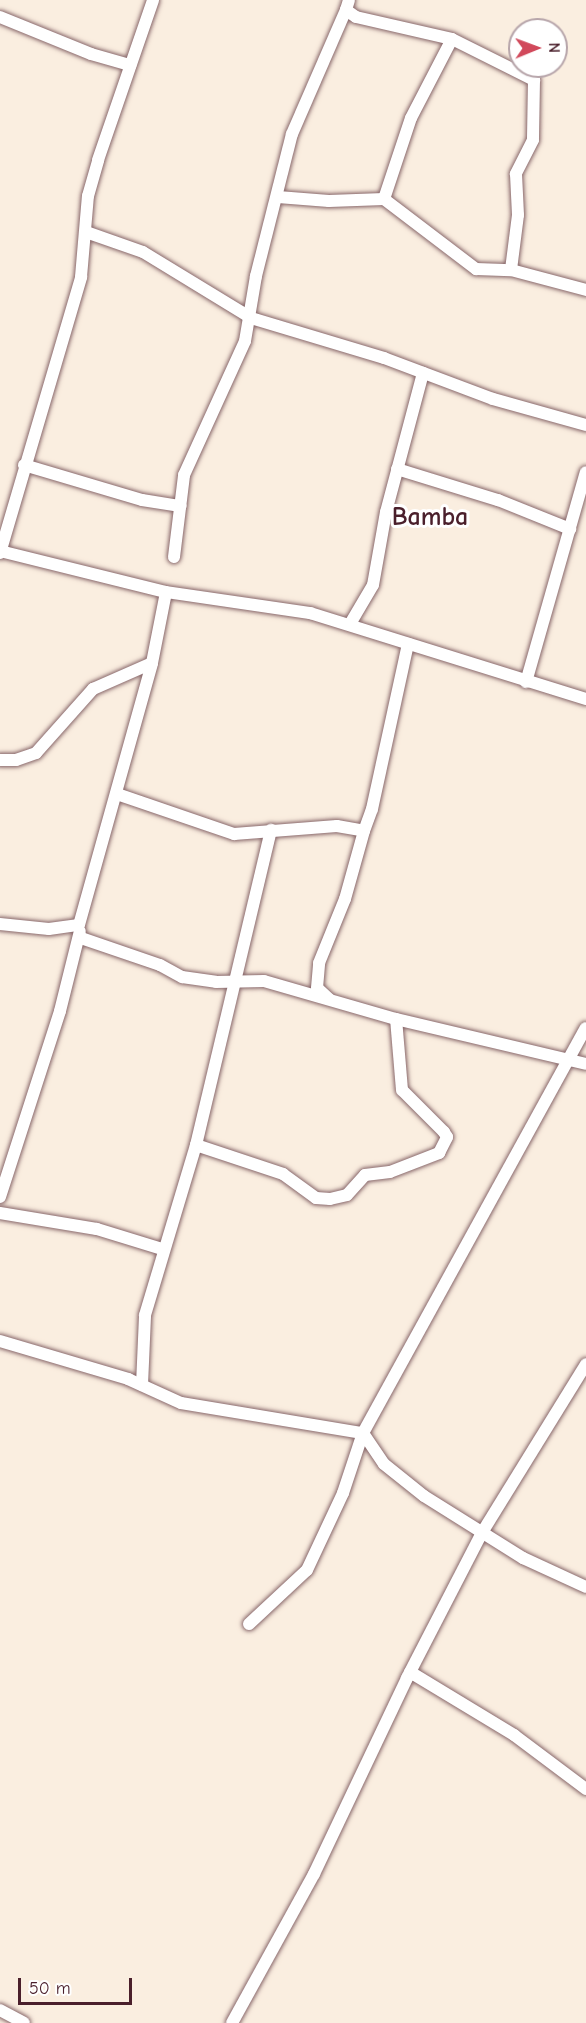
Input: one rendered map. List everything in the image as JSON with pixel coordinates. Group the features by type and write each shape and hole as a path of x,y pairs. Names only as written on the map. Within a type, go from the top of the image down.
{"street":[{"path":"153,0 98,160 88,196 81,278 0,552 166,592 310,613 586,699"},
{"path":"174,557 184,475 245,341 251,318 256,276 278,197 292,134 348,5 374,23 452,39 534,80 533,141 516,174 518,215 511,270"},
{"path":"0,17 91,54 130,65"},
{"path":"384,199 411,118 452,39"},
{"path":"278,197 329,201 384,199 476,269 511,270 586,290"},
{"path":"86,232 143,252 251,318 423,373 493,399 586,425"},
{"path":"350,624 373,585 397,469 423,373"},
{"path":"24,465 142,500 181,506"},
{"path":"397,469 498,500 570,528"},
{"path":"526,682 586,472"},
{"path":"0,1195 80,931 152,663 166,592"},
{"path":"333,1002 317,988 319,963 345,899 372,809 408,644"},
{"path":"0,760 36,753 93,688 152,663"},
{"path":"117,794 234,834 337,826 364,831"},
{"path":"142,1385 145,1315 162,1249 196,1145 237,983 271,830"},
{"path":"0,924 80,931 160,964 182,977 237,983 264,981 396,1019 586,1064"},
{"path":"196,1145 283,1174 316,1198 330,1199 347,1195 366,1175 390,1172 439,1153 447,1137 402,1090 396,1019"},
{"path":"249,1624 307,1570 339,1504 363,1433 538,1110 570,1060 586,1028"},
{"path":"0,1213 97,1229 162,1249"},
{"path":"0,1341 142,1385 181,1403 363,1433 384,1464 424,1496 523,1558 586,1587"},
{"path":"232,2023 314,1874 410,1672 483,1531 586,1364"},
{"path":"410,1672 514,1735 586,1789"},
{"path":"0,2010 24,2023"}],"district":[{"name":"Bamba","path":"430,518"}]}
